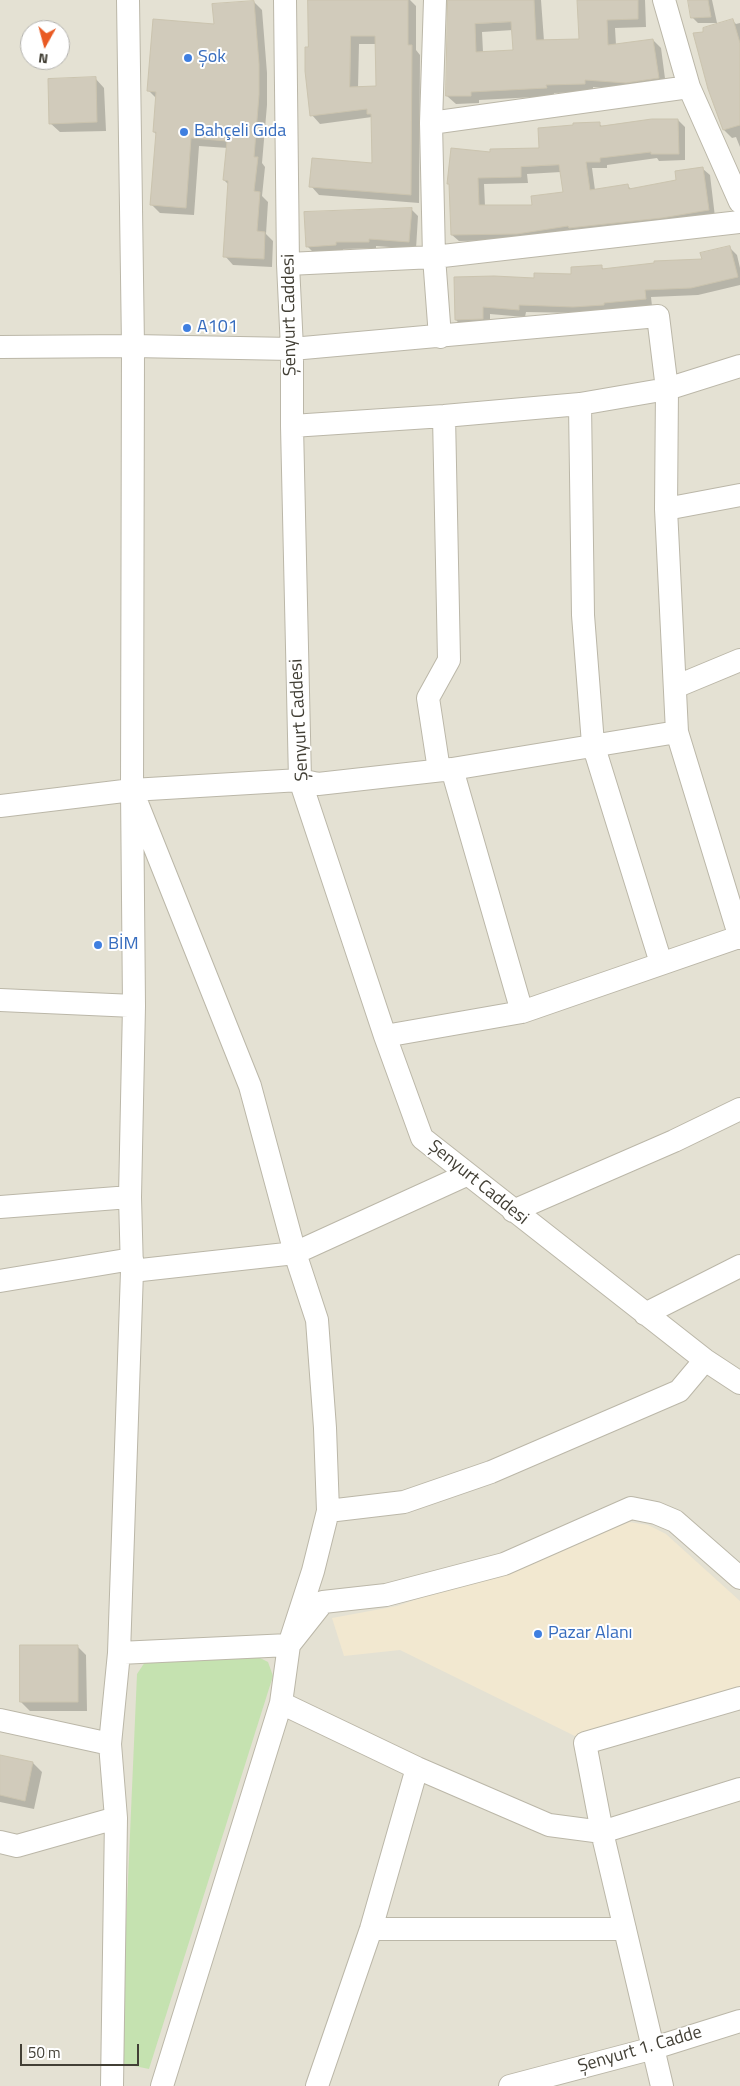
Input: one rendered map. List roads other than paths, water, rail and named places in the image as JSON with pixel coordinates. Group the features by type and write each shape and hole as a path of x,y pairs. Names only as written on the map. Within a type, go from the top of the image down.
{"street":[{"path":"112,2086 116,1818 110,1744 120,1653 132,1265 130,1197 134,1006 132,790 133,346 128,0"},
{"name":"Şenyurt Caddesi","path":"286,0 288,264 292,349 300,780 385,1036 422,1138 466,1175 704,1360 740,1383"},
{"path":"435,0 431,123 434,257 440,337"},
{"path":"664,0 690,87 740,202"},
{"path":"431,123 690,87"},
{"path":"288,264 434,257 740,222"},
{"path":"0,347 133,346 292,349 658,316 667,389 666,509 677,732 740,938 661,963 522,1012 385,1036"},
{"path":"292,426 444,416 580,404 667,389 740,366"},
{"path":"580,404 583,616 593,744 661,963"},
{"path":"444,416 448,660 428,698 446,770 522,1012"},
{"path":"666,509 740,495"},
{"path":"675,687 740,660"},
{"path":"0,806 132,790 300,780 318,784 446,770 593,744 677,732"},
{"path":"132,790 250,1086 295,1252 317,1320 325,1428 328,1511 313,1571 289,1645 281,1703 162,2086"},
{"path":"0,1000 134,1006"},
{"path":"513,1211 740,1109"},
{"path":"0,1281 132,1265 295,1252 466,1175"},
{"path":"0,1207 130,1197"},
{"path":"645,1314 740,1266"},
{"path":"328,1511 404,1502 491,1472 680,1391 704,1360"},
{"path":"120,1653 289,1645 323,1602 386,1595 504,1564 631,1508 656,1513 675,1521 740,1578"},
{"path":"662,2086 602,1832 585,1743 740,1698"},
{"path":"281,1703 417,1768 549,1826 602,1832 740,1789"},
{"path":"0,1720 110,1744"},
{"path":"317,2086 371,1929 417,1768"},
{"path":"0,1842 17,1846 116,1818"},
{"path":"371,1929 625,1929"},
{"name":"Şenyurt 1. Cadde","path":"510,2086 654,2048 740,2021"}],"place":[{"name":"Şok","path":"188,58"},
{"name":"Bahçeli Gıda","path":"184,132"},
{"name":"A101","path":"187,328"},
{"name":"BİM","path":"98,945"},
{"name":"Pazar Alanı","path":"538,1634"}]}
